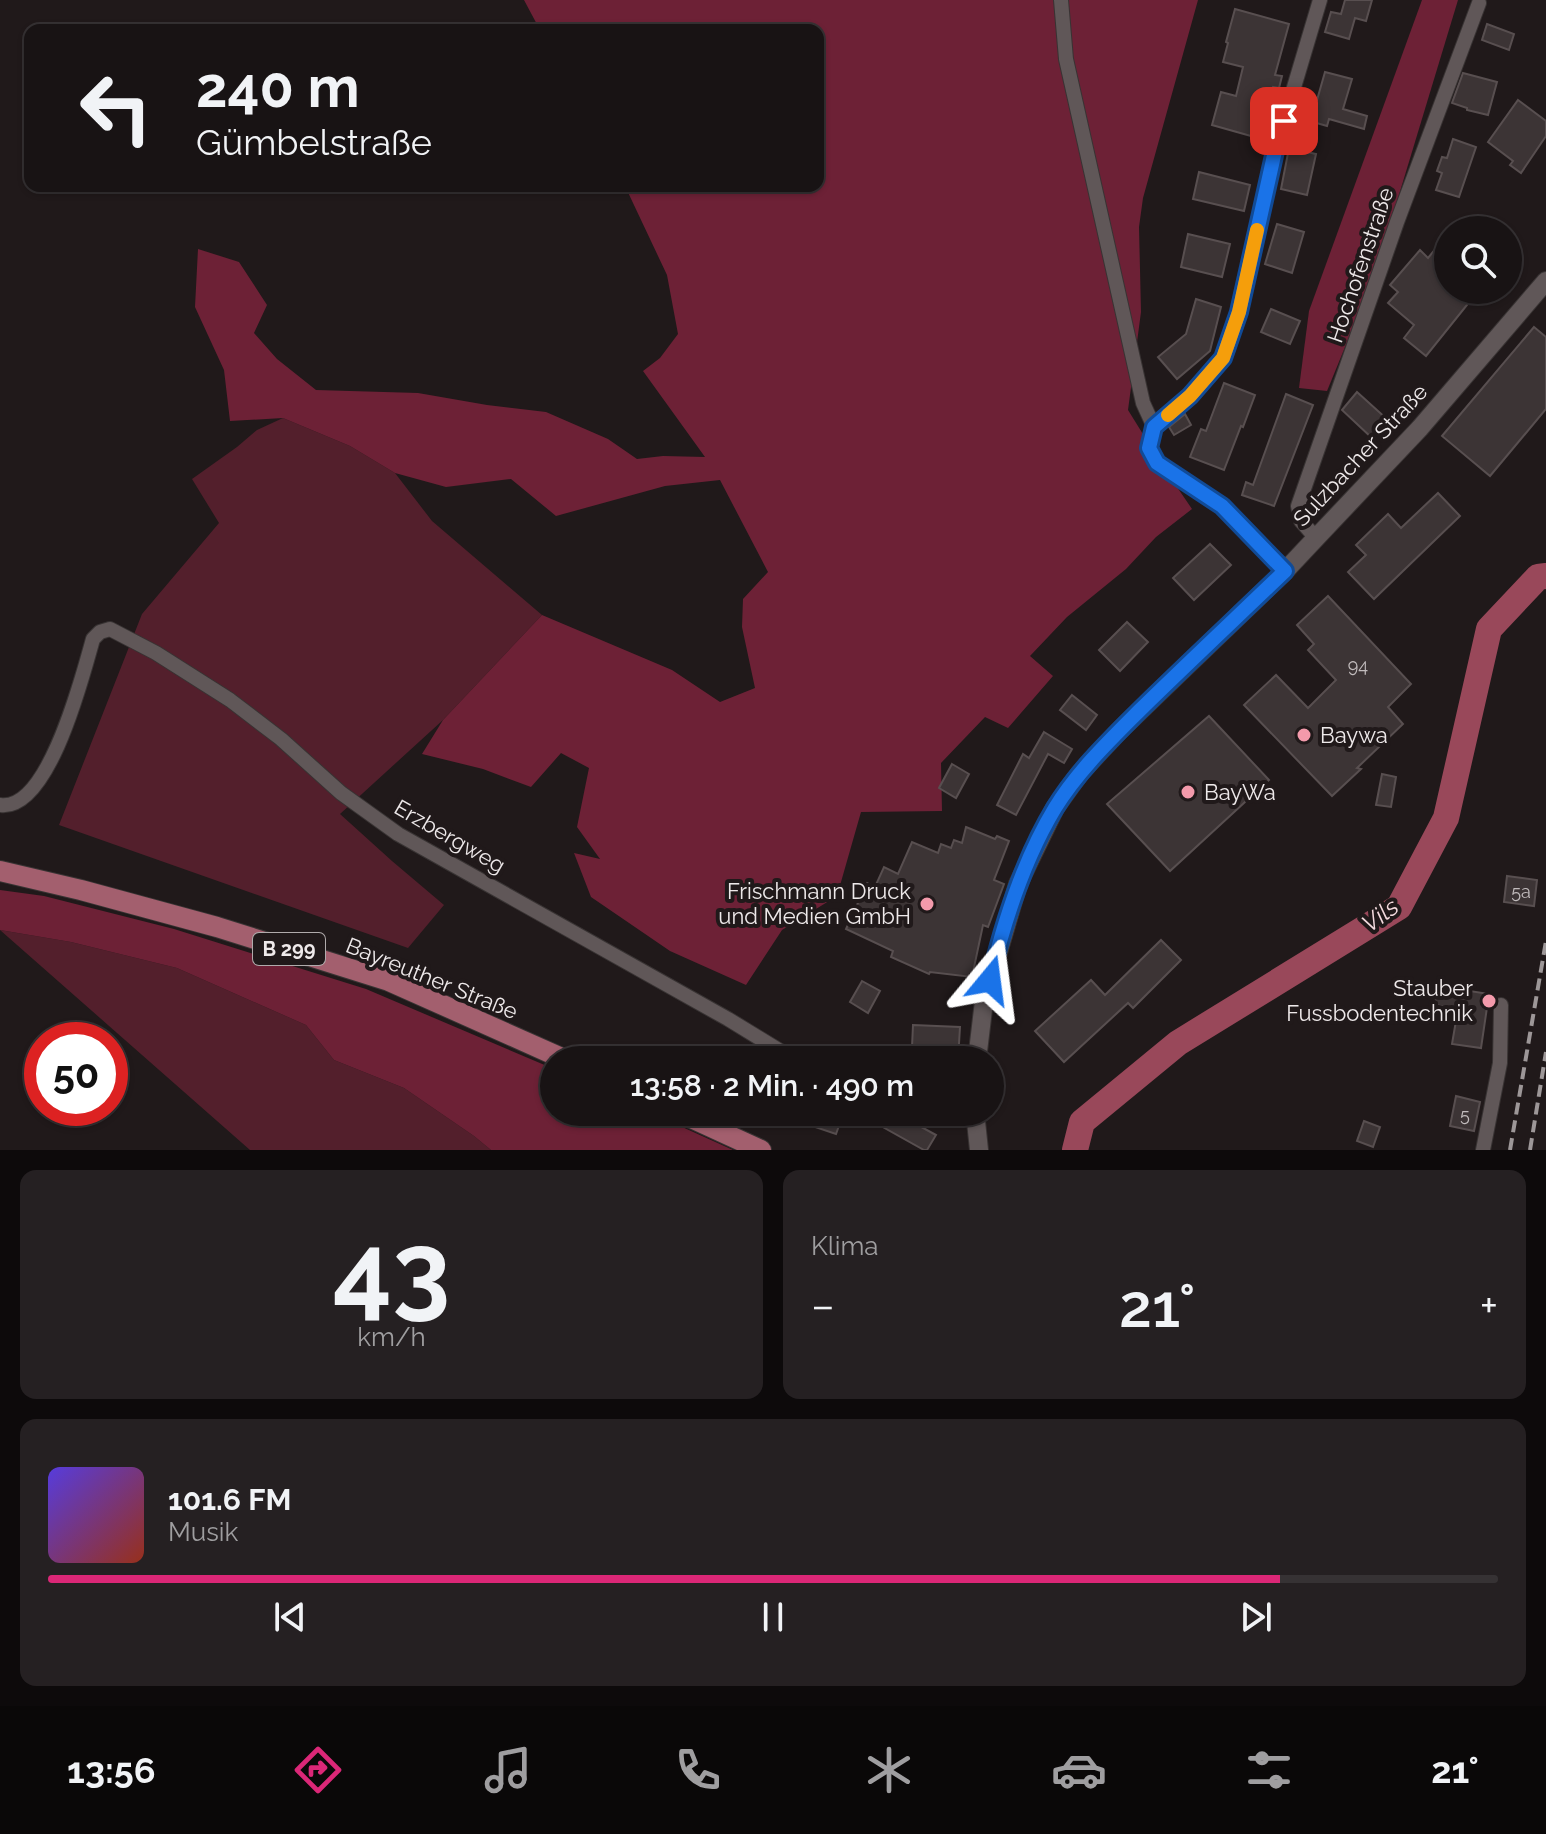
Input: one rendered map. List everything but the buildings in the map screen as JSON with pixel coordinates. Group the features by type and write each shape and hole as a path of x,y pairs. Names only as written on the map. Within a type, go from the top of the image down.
{"main road":[{"name":"Sulzbacher Straße","path":"979,1046 984,1001 1018,884 1055,808 1080,773 1120,730 1285,571 1420,428 1546,281"},
{"name":"Bayreuther Straße","path":"0,871 217,927 389,981 540,1048"},
{"path":"709,1126 761,1150"},
{"path":"975,1126 979,1150"}],"street":[{"path":"1061,0 1069,74 1143,403 1154,427"},
{"path":"1285,571 1222,506 1157,463 1149,448 1154,427 1190,396 1223,358 1239,312 1275,151 1320,0"},
{"name":"Hochofenstraße","path":"1316,538 1301,521 1298,506 1397,222 1479,3"},
{"name":"Erzbergweg","path":"0,805 7,806 24,798 44,773 70,717 93,639 100,632 110,629 156,653 230,700 281,739 341,793 398,834 772,1046"},
{"path":"1483,1150 1500,1063 1501,1005"}],"shaded area":[{"path":"524,0 1198,0 1143,198 1139,227 1141,312 1128,410 1192,509 1067,617 1030,656 1053,676 1008,728 985,717 941,763 942,811 861,812 837,896 782,930 746,985 670,951 591,897 574,853 600,859 577,827 589,768 561,753 531,787 483,769 422,754 443,720 542,615 672,670 720,702 755,688 742,627 743,599 768,572 720,480 665,486 556,516 511,479 446,487 395,473 350,446 283,418 230,421 224,370 195,307 198,249 239,262 267,305 254,333 277,359 316,390 418,393 546,412 608,439 637,459 705,457 643,371 660,358 678,334 667,275 628,192 824,192 824,24 537,24"},
{"path":"1422,0 1458,0 1375,274 1327,391 1299,388 1309,311"},
{"path":"283,418 350,446 395,473 432,521 542,615 443,720 340,814 444,905 408,948 59,825 142,614 219,523 192,479 257,430"},
{"path":"0,890 44,896 174,929 366,989 540,1063 540,1126 680,1126 733,1150 491,1150 404,1088 334,1060 306,1025 177,968 71,942 0,930"},
{"path":"0,930 71,942 177,968 306,1025 334,1060 404,1088 491,1150 250,1150 128,1043 128,1022 105,1022"}],"waterway":[{"name":"Vils","path":"1075,1150 1082,1122 1178,1043 1399,907 1446,818 1489,629 1538,577 1546,576"}],"railway":[{"path":"1510,1150 1546,941"},
{"path":"1530,1150 1546,1052"}],"slow traffic":[{"path":"1168,415 1190,396 1223,358 1239,312 1257,230"}],"place":[{"name":"Baywa","path":"1304,735"},
{"name":"BayWa","path":"1188,792"},
{"name":"Frischmann Druck und Medien GmbH","path":"927,904"},
{"name":"Stauber Fussbodentechnik","path":"1489,1001"}],"route":[{"path":"990,980 1018,884 1032,851 1055,808 1080,773 1120,730 1285,571 1222,506 1168,472 1157,463 1149,448 1154,427 1190,396 1223,358 1239,312 1284,121"}]}
